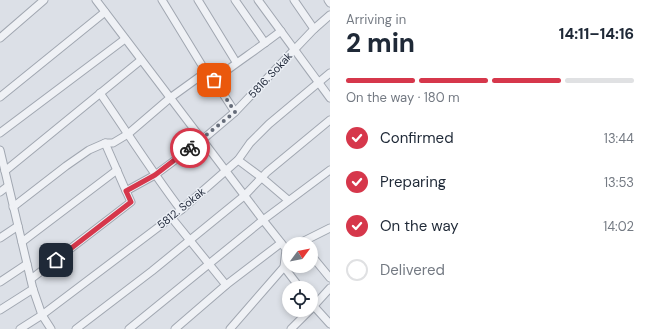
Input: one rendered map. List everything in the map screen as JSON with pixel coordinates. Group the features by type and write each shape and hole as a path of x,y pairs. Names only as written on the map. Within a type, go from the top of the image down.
{"street":[{"path":"0,38 44,0"},
{"path":"106,0 98,3 281,243 226,285 175,329"},
{"path":"162,0 206,72 214,80 235,112"},
{"path":"198,0 236,62"},
{"path":"235,0 265,43"},
{"path":"294,0 314,29"},
{"path":"260,1 330,98"},
{"path":"0,97 105,12"},
{"name":"5816. Sokak","path":"126,191 155,175 202,140 235,112 314,29 330,15"},
{"path":"214,80 236,62 281,31"},
{"path":"0,133 125,39"},
{"path":"5,171 141,60"},
{"path":"13,207 89,150 105,143 113,143 128,134 170,98 206,72"},
{"name":"5812. Sokak","path":"20,329 42,315 180,210 226,172 238,160 250,142 269,124 330,73"},
{"path":"100,93 180,210"},
{"path":"76,329 152,271 244,196 261,177 330,120"},
{"path":"31,279 131,202 105,143"},
{"path":"0,150 33,289 42,315 51,329"},
{"path":"238,160 288,200"},
{"path":"22,242 117,170"},
{"path":"129,329 262,220 330,170"},
{"path":"0,192 8,186"},
{"path":"171,217 226,285"},
{"path":"0,238 18,226"},
{"path":"314,237 330,228"},
{"path":"318,263 330,278"},
{"path":"0,282 27,264"},
{"path":"230,329 282,268"},
{"path":"318,301 330,288"},
{"path":"0,310 33,289"},
{"path":"318,313 330,324"},
{"path":"291,329 302,317"}],"way so far":[{"path":"190,148 202,140 235,112 214,80"}],"route":[{"path":"56,260 131,202 126,191 155,175 190,148"}]}
